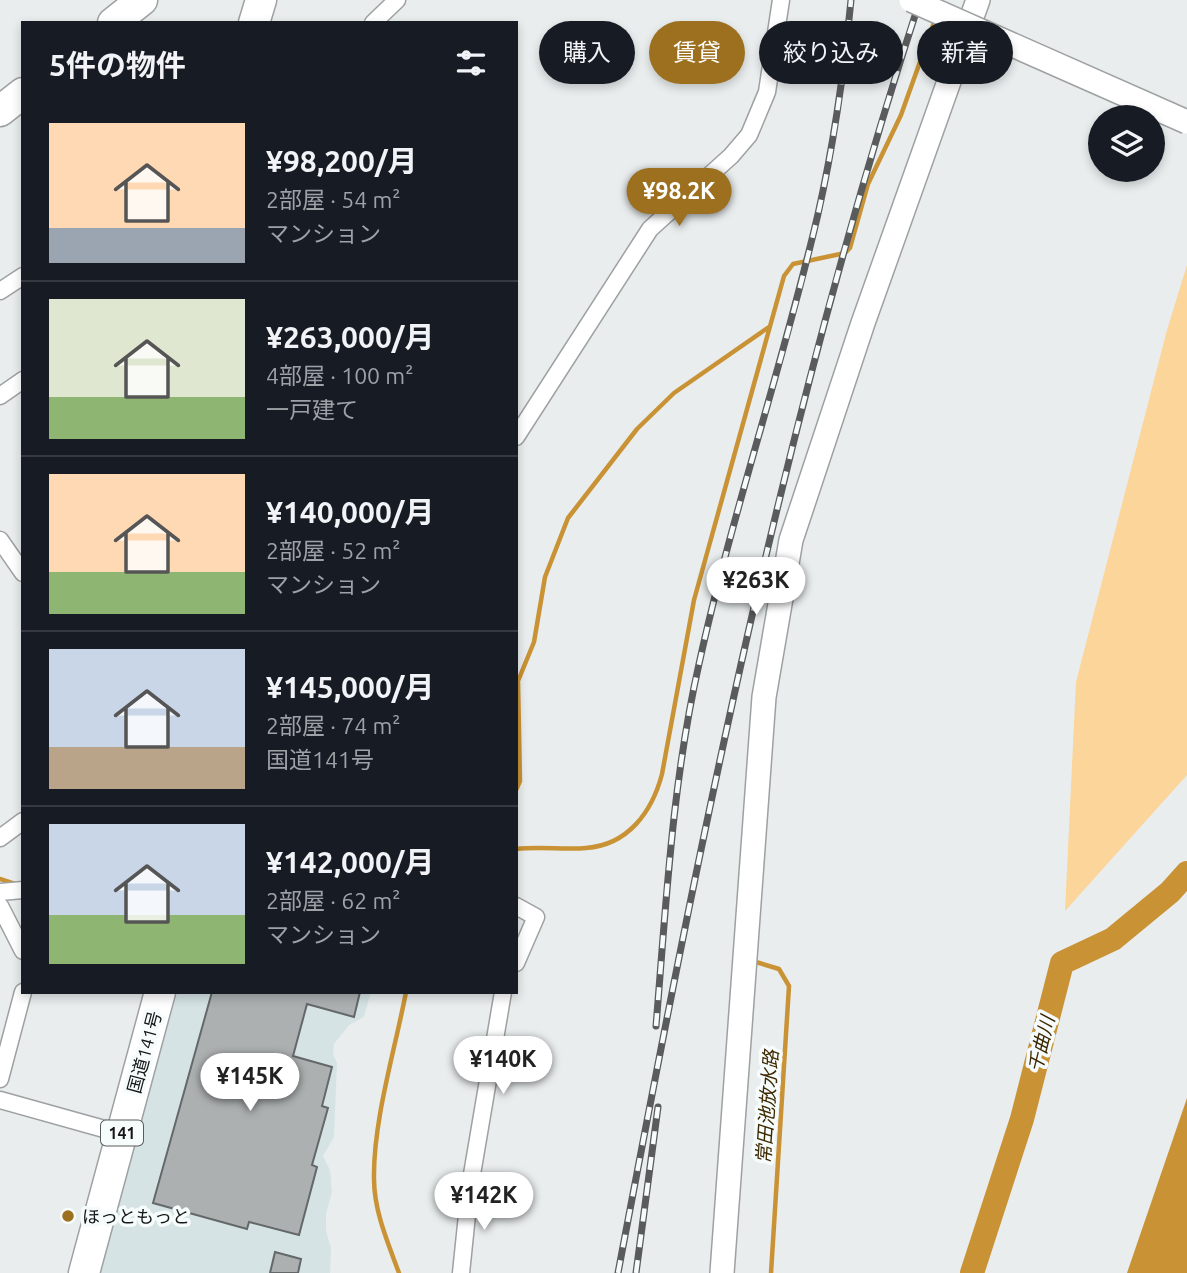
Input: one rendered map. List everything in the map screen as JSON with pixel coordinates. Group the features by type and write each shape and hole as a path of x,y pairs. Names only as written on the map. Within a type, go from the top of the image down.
{"highway":[{"path":"116,21 142,0"},
{"path":"255,21 261,0"},
{"path":"0,111 21,95"},
{"name":"国道141号","path":"84,1273 159,994"}],"street":[{"path":"375,21 397,0"},
{"path":"518,434 650,229 731,156 755,125 766,92 781,0"},
{"path":"911,0 1187,122"},
{"path":"722,1273 764,697 791,540 863,323 978,0"},
{"path":"0,291 21,277"},
{"path":"0,396 21,381"},
{"path":"0,540 21,570"},
{"path":"0,838 21,822"},
{"path":"0,892 21,890"},
{"path":"0,906 21,947"},
{"path":"518,907 536,917 518,958"},
{"path":"0,1079 22,994"},
{"path":"461,1273 470,1186 503,994"},
{"path":"0,1100 121,1134"}],"shaded area":[{"path":"1187,265 1187,775 1065,911 1076,682 1167,330"},
{"path":"171,994 370,994 364,1017 349,1025 334,1044 333,1054 337,1063 334,1137 323,1156 330,1170 332,1192 326,1214 326,1231 331,1248 330,1273 97,1273"},
{"path":"1187,1098 1187,1273 1127,1273"}],"building":[{"path":"211,994 360,994 354,1017 307,1004 293,1056 332,1067 322,1106 328,1108 312,1165 317,1167 299,1235 249,1222 247,1229 153,1203"},
{"path":"275,1252 301,1259 298,1273 270,1273"}],"waterway":[{"path":"518,849 601,846 626,833 645,813 652,801 662,774 694,600 784,276 793,264 845,253 850,248 868,184 901,115 936,17"},
{"path":"518,681 534,642 545,577 568,518 637,429 674,393 769,327"},
{"path":"518,681 518,786"},
{"name":"千曲川","path":"972,1273 1022,1119 1062,963 1113,939 1170,892 1187,873"},
{"path":"0,879 15,884"},
{"name":"常田池放水路","path":"756,962 779,969 789,986 771,1273"},
{"path":"399,1273 379,1215 374,1179 377,1133 406,994"}],"railway":[{"path":"656,1026 671,845 690,709 712,608 818,214 838,107 851,0"},
{"path":"618,1273 680,952 748,632 827,314 871,157 920,0"},
{"path":"636,1273 658,1107"}],"place":[{"name":"ほっともっと","path":"68,1216"}]}
